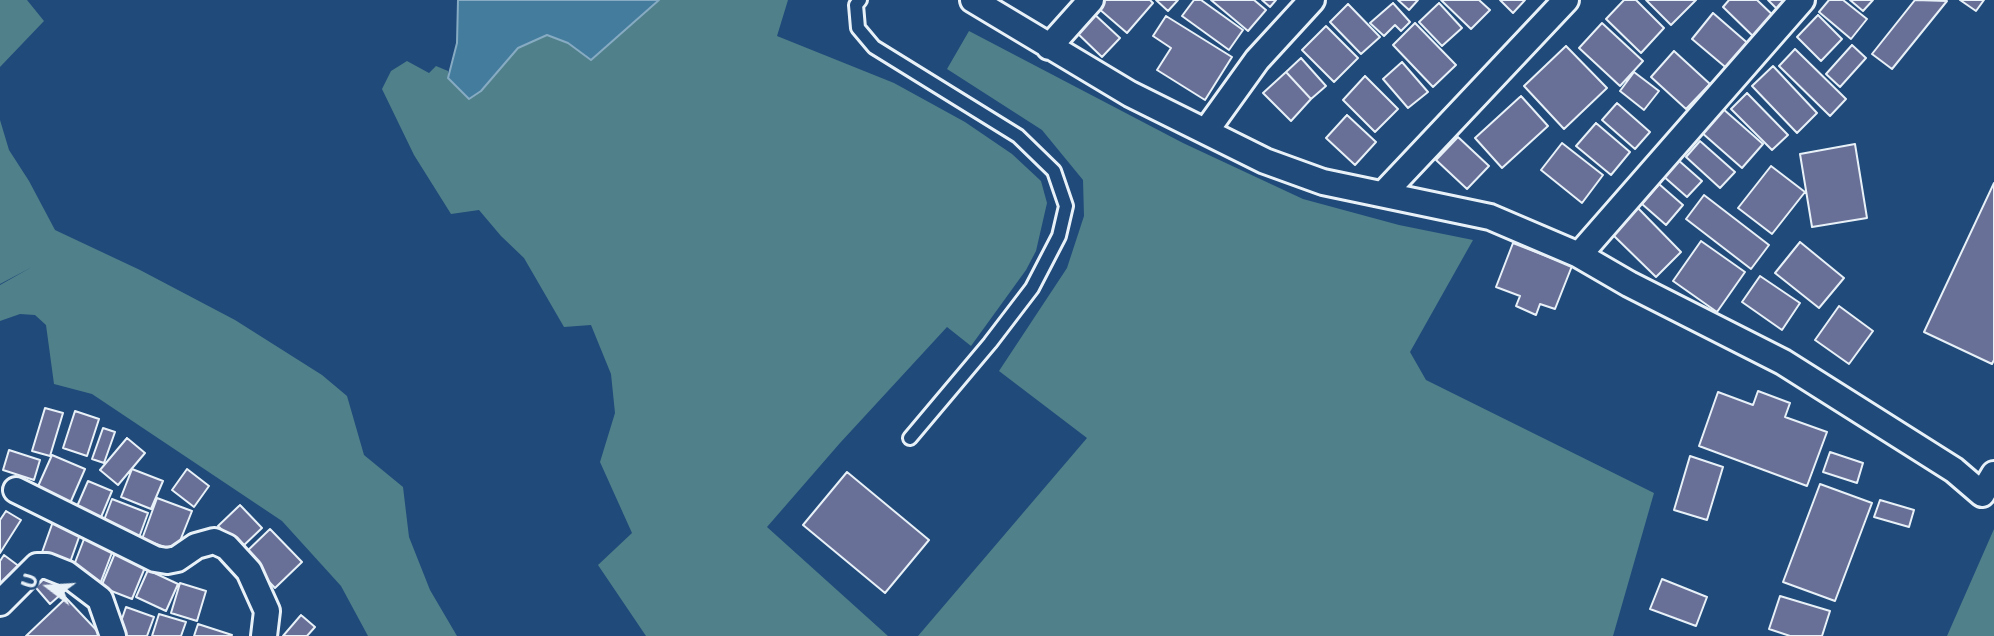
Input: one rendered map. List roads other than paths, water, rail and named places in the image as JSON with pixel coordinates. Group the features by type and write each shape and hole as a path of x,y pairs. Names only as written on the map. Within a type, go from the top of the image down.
{"street":[{"path":"973,0 1130,94 1265,161 1323,182 1490,217 1579,255 1629,284 1783,362 1954,470 1982,494 1994,474"},
{"path":"1049,47 1091,0"},
{"path":"1206,131 1257,60 1312,0"},
{"path":"1384,193 1566,0"},
{"path":"1579,255 1802,0"},
{"path":"16,490 155,559 177,559 196,546 214,541 227,547 249,571 268,611 264,636"},
{"path":"0,603 37,566 47,566 67,574 100,599 113,636"}],"lane":[{"path":"860,0 856,5 858,28 874,47 1018,136 1054,171 1066,206 1059,236 1032,288 983,352 910,438"}],"water":[{"path":"458,0 659,0 591,60 568,43 547,35 518,48 481,91 469,99 448,78 457,43"}]}
